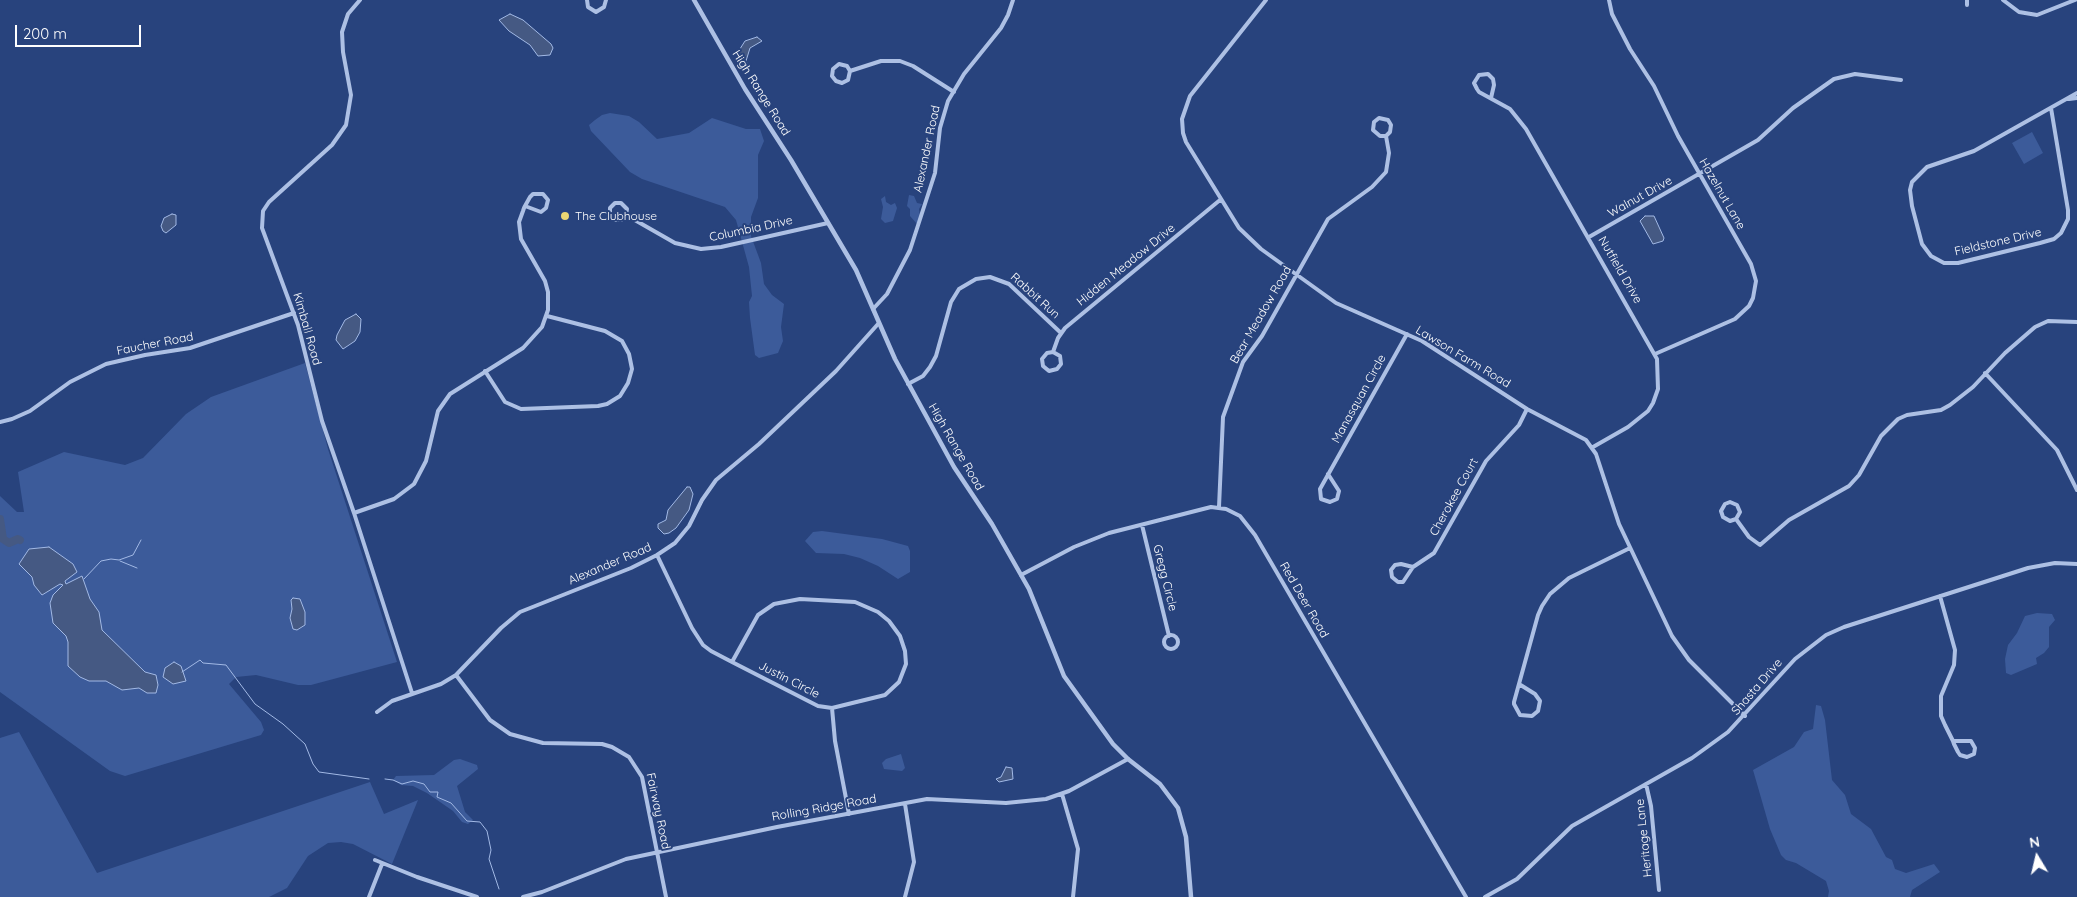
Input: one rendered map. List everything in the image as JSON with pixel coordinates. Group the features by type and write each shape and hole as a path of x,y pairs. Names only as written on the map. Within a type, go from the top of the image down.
{"street":[{"name":"Kimball Road","path":"360,0 348,14 342,32 343,52 351,95 346,125 332,145 280,191 263,211 264,238 294,313 318,409 412,693"},
{"path":"587,0 588,7 596,12 604,8 606,0"},
{"name":"High Range Road","path":"694,0 745,89 791,160 856,270 878,324 908,384 954,467 1021,575 1038,607 1064,676 1107,736 1128,759 1153,777 1178,808 1186,837 1191,897"},
{"name":"Alexander Road","path":"872,309 887,294 910,250 935,173 943,116 954,92 1001,28 1013,0"},
{"name":"Lawson Farm Road","path":"1266,0 1190,96 1182,114 1184,138 1220,200 1249,239 1336,303 1435,348 1527,408 1578,434 1592,447 1605,477 1615,515 1677,645 1706,678 1745,716"},
{"name":"Hazelnut Lane","path":"1608,0 1612,14 1626,41 1652,82 1700,174 1751,264 1755,289 1749,306 1735,319 1656,354"},
{"path":"2004,0 2019,12 2037,15 2075,0"},
{"path":"850,71 881,61 900,61 913,66 954,92"},
{"path":"839,64 848,66 850,71 848,80 842,83 836,81 832,76 834,67 839,64"},
{"name":"Nutfield Drive","path":"1491,98 1493,78 1488,74 1479,75 1475,80 1475,86 1479,92 1506,107 1522,123 1656,354 1659,380 1654,404 1640,418 1592,447"},
{"name":"Walnut Drive","path":"1589,237 1758,140 1793,108 1834,79 1855,74 1901,80"},
{"name":"Fieldstone Drive","path":"2052,108 2068,210 2068,219 2061,233 2054,239 2040,244 1969,260 1948,264 1935,259 1922,244 1910,200 1912,182 1927,167 1974,151 2077,93"},
{"name":"Fieldstone Drive","path":"2069,99 2077,98"},
{"name":"Bear Meadow Road","path":"1379,118 1388,120 1392,125 1390,132 1386,136 1377,135 1373,130 1374,122 1379,118"},
{"name":"Bear Meadow Road","path":"1219,507 1224,413 1246,355 1262,336 1328,219 1337,210 1372,187 1386,172 1389,153 1386,136"},
{"path":"354,513 394,499 414,484 424,467 435,417 442,404 454,390 531,342 542,327 547,316 546,286 520,234 520,218 525,206 531,196 537,193 545,195 548,200 547,206 541,212 525,206"},
{"name":"Hidden Meadow Drive","path":"1053,352 1061,333 1220,200"},
{"name":"Columbia Drive","path":"614,203 621,203 626,207 626,215 621,220 615,220 610,216 610,208 614,203"},
{"name":"Columbia Drive","path":"626,215 688,248 708,249 828,223"},
{"name":"Rabbit Run","path":"908,384 923,376 936,356 953,297 963,286 976,279 990,277 1009,284 1061,333"},
{"name":"Faucher Road","path":"0,422 30,411 70,382 106,364 145,355 190,348 294,313"},
{"path":"485,371 504,402 521,409 598,406 607,404 620,396 628,383 632,369 629,354 622,342 605,331 547,316"},
{"path":"1736,519 1748,537 1760,545 1789,520 1849,486 1859,475 1881,436 1898,419 1907,415 1941,410 1962,396 2035,327 2048,321 2077,322"},
{"name":"Alexander Road","path":"377,712 392,701 440,684 456,675 516,615 657,555 683,534 716,480 759,444 836,371 878,324"},
{"name":"Manasquan Circle","path":"1328,474 1339,491 1337,499 1330,502 1322,500 1319,493 1328,474 1407,334"},
{"name":"Hidden Meadow Drive","path":"1053,352 1060,356 1061,364 1057,369 1049,371 1043,366 1042,359 1045,354 1053,352"},
{"path":"1985,373 2056,450 2069,471 2077,490"},
{"name":"Cherokee Court","path":"1413,567 1401,564 1395,566 1391,572 1392,577 1398,582 1403,582 1413,567 1426,560 1437,549 1486,461 1518,425 1527,408"},
{"path":"1732,502 1738,507 1739,514 1736,519 1730,521 1723,517 1721,509 1724,504 1732,502"},
{"path":"1021,575 1096,537 1201,509 1219,507"},
{"name":"Red Deer Road","path":"1219,507 1226,508 1240,516 1255,536 1466,897"},
{"name":"Gregg Circle","path":"1142,525 1169,636"},
{"path":"1519,684 1539,698 1539,709 1532,716 1522,716 1515,710 1514,702 1538,615 1550,594 1569,578 1630,548"},
{"name":"Justin Circle","path":"657,555 696,637 707,648 732,662 818,706 832,708 885,695 896,686 904,673 905,651 900,636 886,618 869,606 837,600 800,599 774,604 766,608 754,621 732,662"},
{"name":"Shasta Drive","path":"1485,897 1516,879 1572,826 1709,747 1745,716 1784,670 1818,640 1844,627 2033,567 2055,563 2077,564"},
{"path":"1940,596 1956,650 1954,665 1940,700 1941,716 1953,741 1962,756 1970,757 1974,754 1975,748 1971,741 1953,741"},
{"name":"Fairway Road","path":"456,675 490,720 510,734 543,743 602,744 626,754 638,768 642,777 666,897"},
{"path":"832,708 835,741 849,814"},
{"name":"Rolling Ridge Road","path":"523,897 542,892 626,859 927,799 1016,802 1046,799 1062,794 1128,759"},
{"name":"Heritage Lane","path":"1646,784 1651,806 1659,890"},
{"path":"1062,794 1078,849 1073,897"},
{"path":"905,804 914,862 905,897"},
{"path":"375,860 477,897"},
{"path":"369,897 382,864"}],"shaded area":[{"path":"510,14 523,20 551,44 553,48 550,55 538,56 530,45 509,31 499,20"},
{"path":"757,37 762,41 750,48 746,61 749,68 747,72 744,72 738,67 738,52 745,41"},
{"path":"610,113 629,116 639,122 657,139 689,133 712,118 746,129 760,129 764,141 758,155 758,198 751,217 751,236 761,263 764,284 772,295 784,304 781,327 783,341 778,353 759,358 755,355 750,318 749,302 752,296 749,267 736,220 725,207 642,179 630,172 591,131 589,125 602,115"},
{"path":"2032,132 2043,153 2024,164 2012,143"},
{"path":"909,195 914,196 917,203 922,204 919,209 920,216 917,224 910,216 910,209 907,206"},
{"path":"885,196 886,202 891,205 895,203 897,208 893,221 885,223 881,219 883,207 881,199"},
{"path":"172,214 176,215 176,225 166,233 161,226 164,218"},
{"path":"1645,216 1654,216 1664,238 1663,241 1653,244 1640,221"},
{"path":"356,314 361,319 360,332 355,341 343,349 336,340 337,335 345,320"},
{"path":"305,363 328,449 397,662 311,685 298,685 256,675 236,677 229,684 261,722 264,730 261,735 125,776 110,771 0,692 0,496 17,512 24,512 18,472 64,452 125,465 143,458 186,414 211,397"},
{"path":"687,487 690,487 693,494 689,510 676,528 664,534 658,528 658,524 666,520 668,510"},
{"path":"822,531 882,539 908,546 910,551 910,572 898,579 878,566 860,558 844,554 816,553 805,541 813,532"},
{"path":"49,547 73,564 77,572 65,581 66,584 82,576 90,599 99,612 102,630 145,672 156,675 158,685 156,693 147,693 139,688 122,690 106,681 89,681 80,677 68,666 68,642 66,636 53,623 50,603 53,595 63,585 60,584 42,595 34,585 32,577 19,564 29,549"},
{"path":"293,598 300,599 305,612 305,625 297,630 293,629 290,618 291,600"},
{"path":"2037,613 2052,614 2055,620 2049,627 2049,647 2036,658 2037,664 2011,675 2006,673 2005,659 2008,645 2017,633 2025,616"},
{"path":"174,662 181,666 186,681 173,684 163,677 165,668"},
{"path":"1816,705 1821,706 1825,720 1832,780 1845,795 1851,814 1871,829 1886,857 1892,860 1895,869 1906,873 1934,864 1940,872 1912,890 1910,897 1828,897 1829,891 1826,881 1796,863 1786,860 1781,855 1770,829 1753,770 1794,747 1804,732 1813,729"},
{"path":"19,732 97,873 370,782 384,814 418,800 392,864 353,844 341,842 328,843 308,856 287,888 269,897 0,897 0,738"},
{"path":"901,754 905,768 902,771 884,769 882,763 886,759"},
{"path":"460,759 477,765 478,769 457,786 465,812 473,820 468,824 462,822 453,811 427,793 413,786 401,785 393,780 396,776 434,775 454,760"},
{"path":"1006,767 1012,768 1013,779 999,782 996,779 1001,777"}],"waterway":[{"path":"0,519 3,539 9,543 20,540"},
{"path":"84,579 101,561 119,560 133,555 141,540"},
{"path":"120,561 137,568"},
{"path":"182,672 200,660 203,663 226,665 255,704 283,724 305,744 313,764 319,772 369,779"},
{"path":"385,779 402,784 413,781 424,784 430,792 438,792 437,797 451,803 467,821 480,822 487,831 491,850 489,859 499,889"}],"place":[{"name":"The Clubhouse","path":"565,216"}]}
